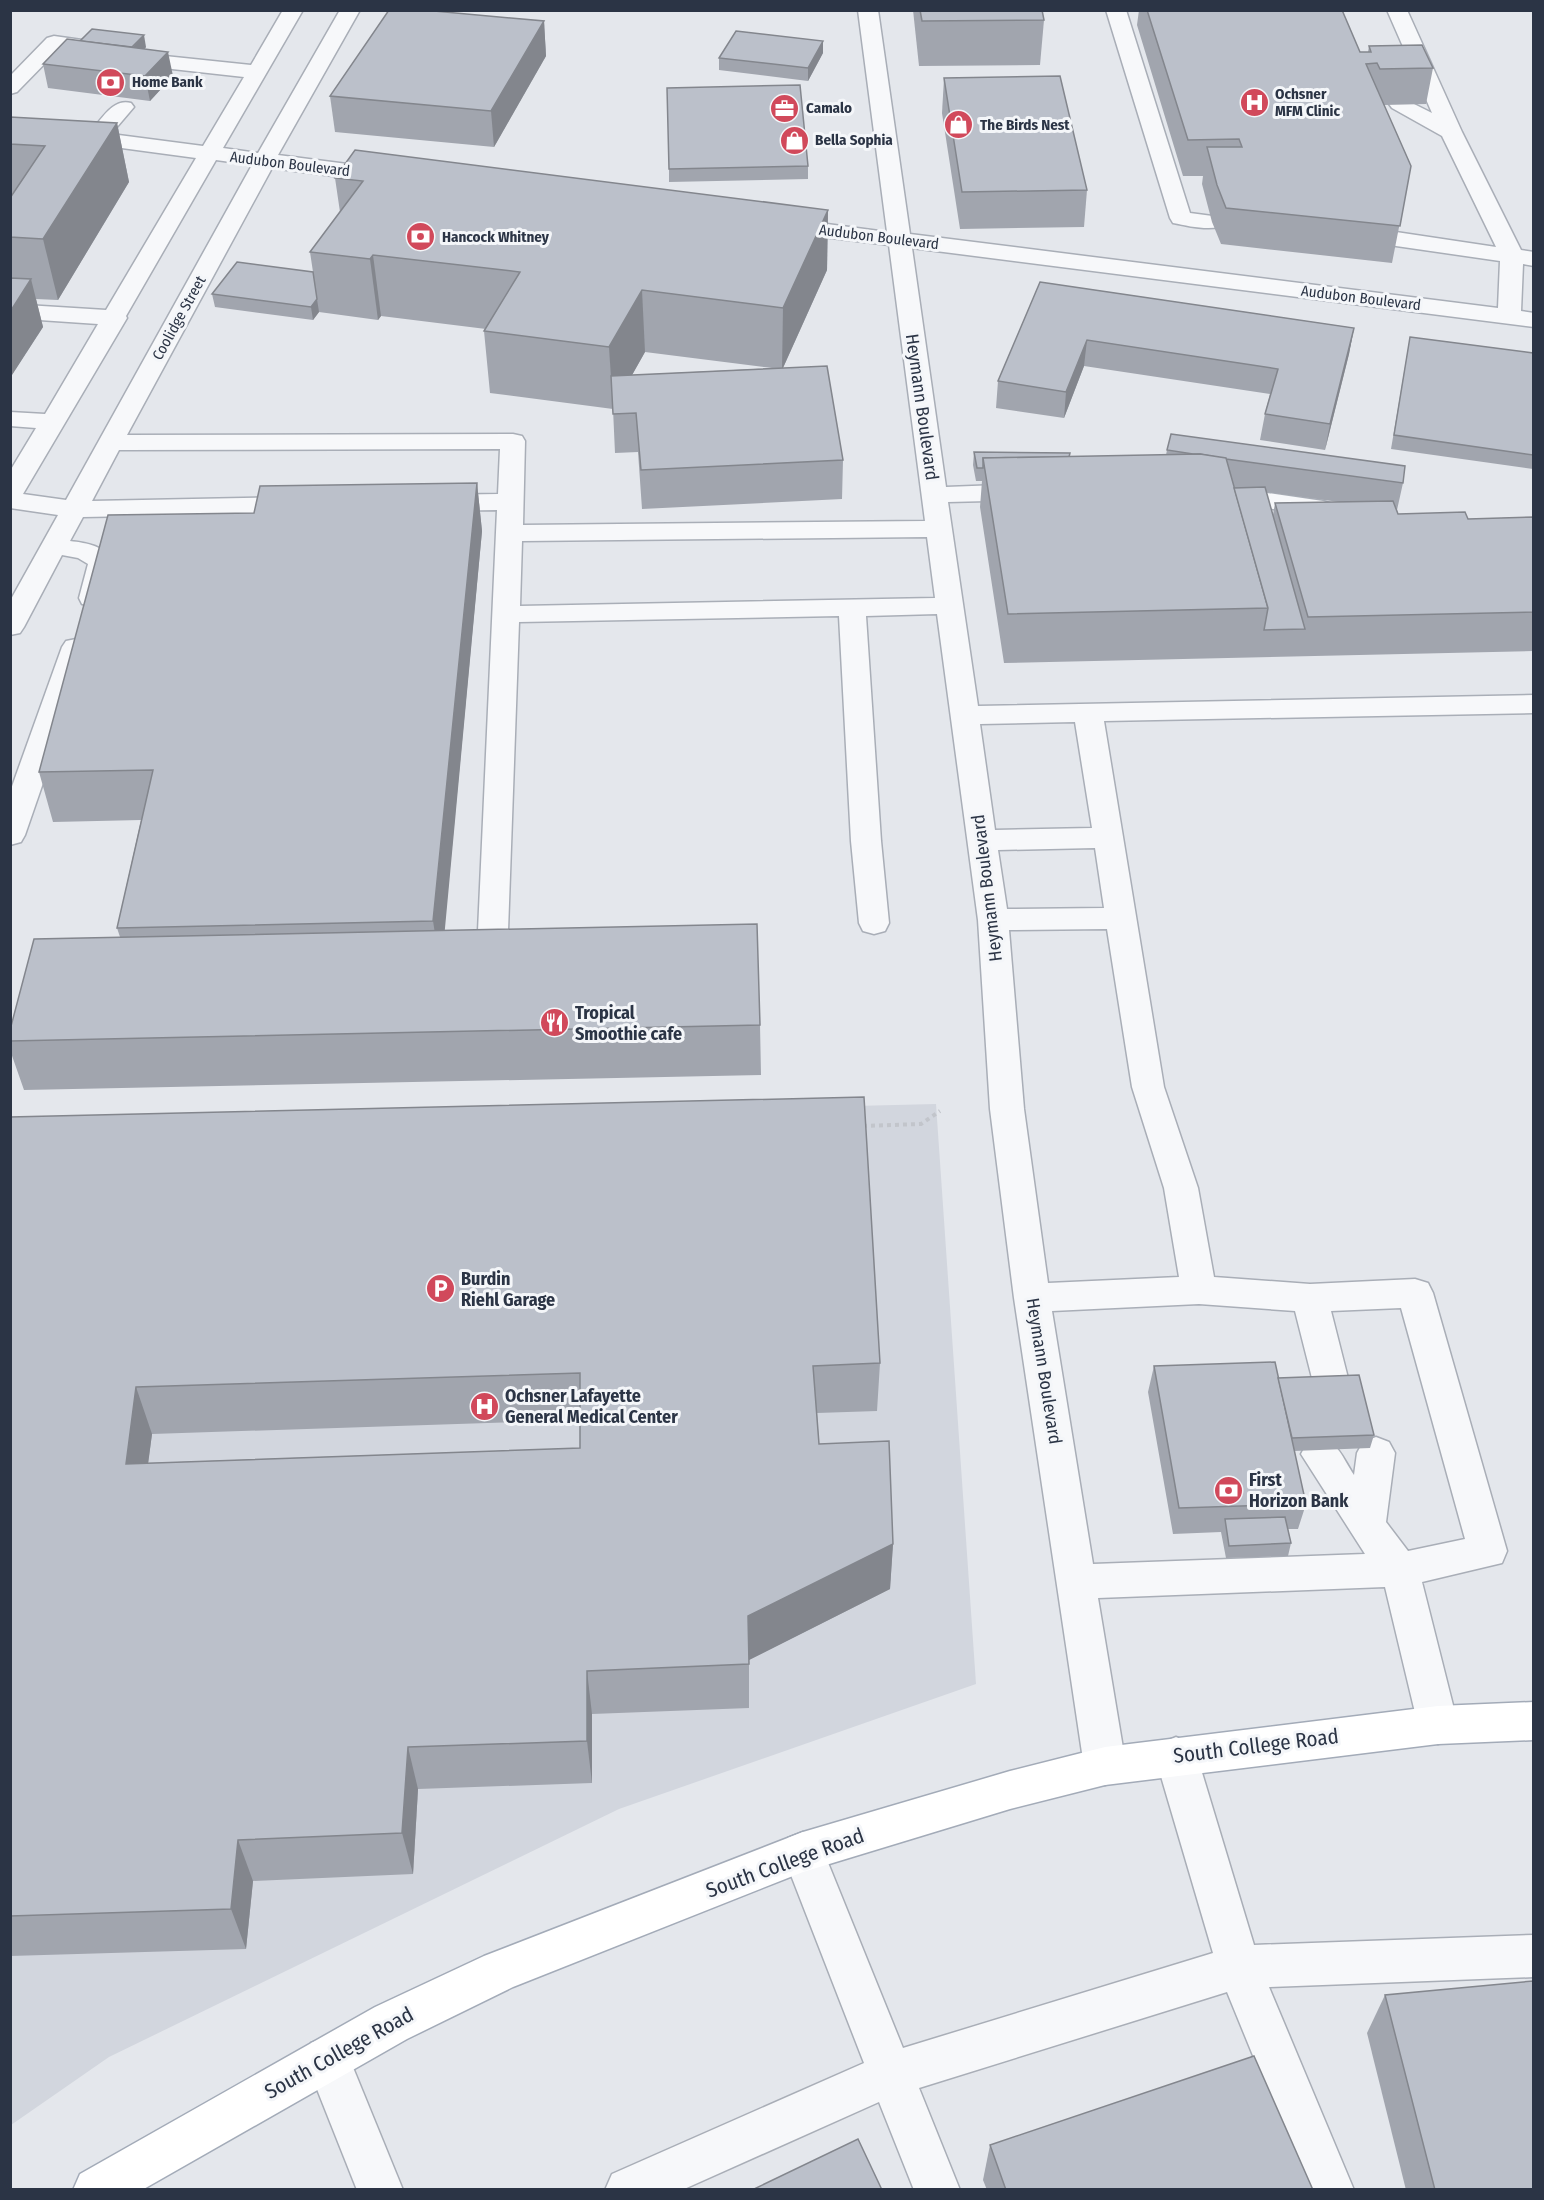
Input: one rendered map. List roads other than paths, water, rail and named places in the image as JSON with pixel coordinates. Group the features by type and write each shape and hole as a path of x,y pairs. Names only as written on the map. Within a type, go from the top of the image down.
{"main road":[{"name":"South College Road","path":"96,2190 391,2022 499,1971 803,1852 1011,1790 1105,1766 1438,1725 1533,1721"}],"street":[{"path":"10,494 115,318 293,10"},
{"name":"Coolidge Street","path":"10,627 265,160 350,10"},
{"name":"Heymann Boulevard","path":"868,10 993,920 1007,1109 1032,1298 1105,1766"},
{"path":"1116,10 1181,218 1212,222"},
{"path":"1397,10 1411,65 1523,257 1509,317"},
{"path":"10,88 54,42 82,52"},
{"path":"136,59 173,71 257,72"},
{"path":"1399,104 1451,132"},
{"path":"95,139 124,106"},
{"name":"Audubon Boulevard","path":"10,128 412,179"},
{"name":"Audubon Boulevard","path":"759,223 1533,320"},
{"path":"1396,239 1523,257"},
{"path":"10,311 115,318"},
{"path":"10,419 54,422"},
{"path":"110,443 513,441 493,931"},
{"path":"934,495 1049,491"},
{"path":"1198,491 1348,513"},
{"path":"10,500 74,509 322,505"},
{"path":"417,503 511,501"},
{"path":"510,533 939,529"},
{"path":"10,835 92,600 102,562 86,551 54,546"},
{"path":"507,614 949,606"},
{"path":"852,608 866,841 874,923"},
{"path":"964,715 1533,704"},
{"path":"1088,712 1148,1087 1180,1188 1199,1290"},
{"path":"981,840 1108,838"},
{"path":"993,920 1121,918"},
{"path":"1032,1298 1199,1290 1310,1298 1415,1293 1488,1551 1400,1570 1076,1582"},
{"path":"1310,1298 1332,1387 1324,1351"},
{"path":"1348,1453 1366,1526 1400,1570 1438,1725"},
{"path":"1176,1756 1239,1967 1331,2190"},
{"path":"803,1852 937,2190"},
{"path":"628,2190 891,2074 1239,1967 1533,1956"},
{"path":"327,2059 380,2190"}],"place":[{"name":"Home Bank","path":"111,82"},
{"name":"Ochsner MFM Clinic","path":"1254,103"},
{"name":"Camalo","path":"785,108"},
{"name":"The Birds Nest","path":"959,125"},
{"name":"Bella Sophia","path":"794,140"},
{"name":"Hancock Whitney","path":"421,237"},
{"name":"Tropical Smoothie cafe","path":"554,1023"},
{"name":"Burdin Riehl Garage","path":"440,1289"},
{"name":"Ochsner Lafayette General Medical Center","path":"484,1406"},
{"name":"First Horizon Bank","path":"1228,1490"}]}
